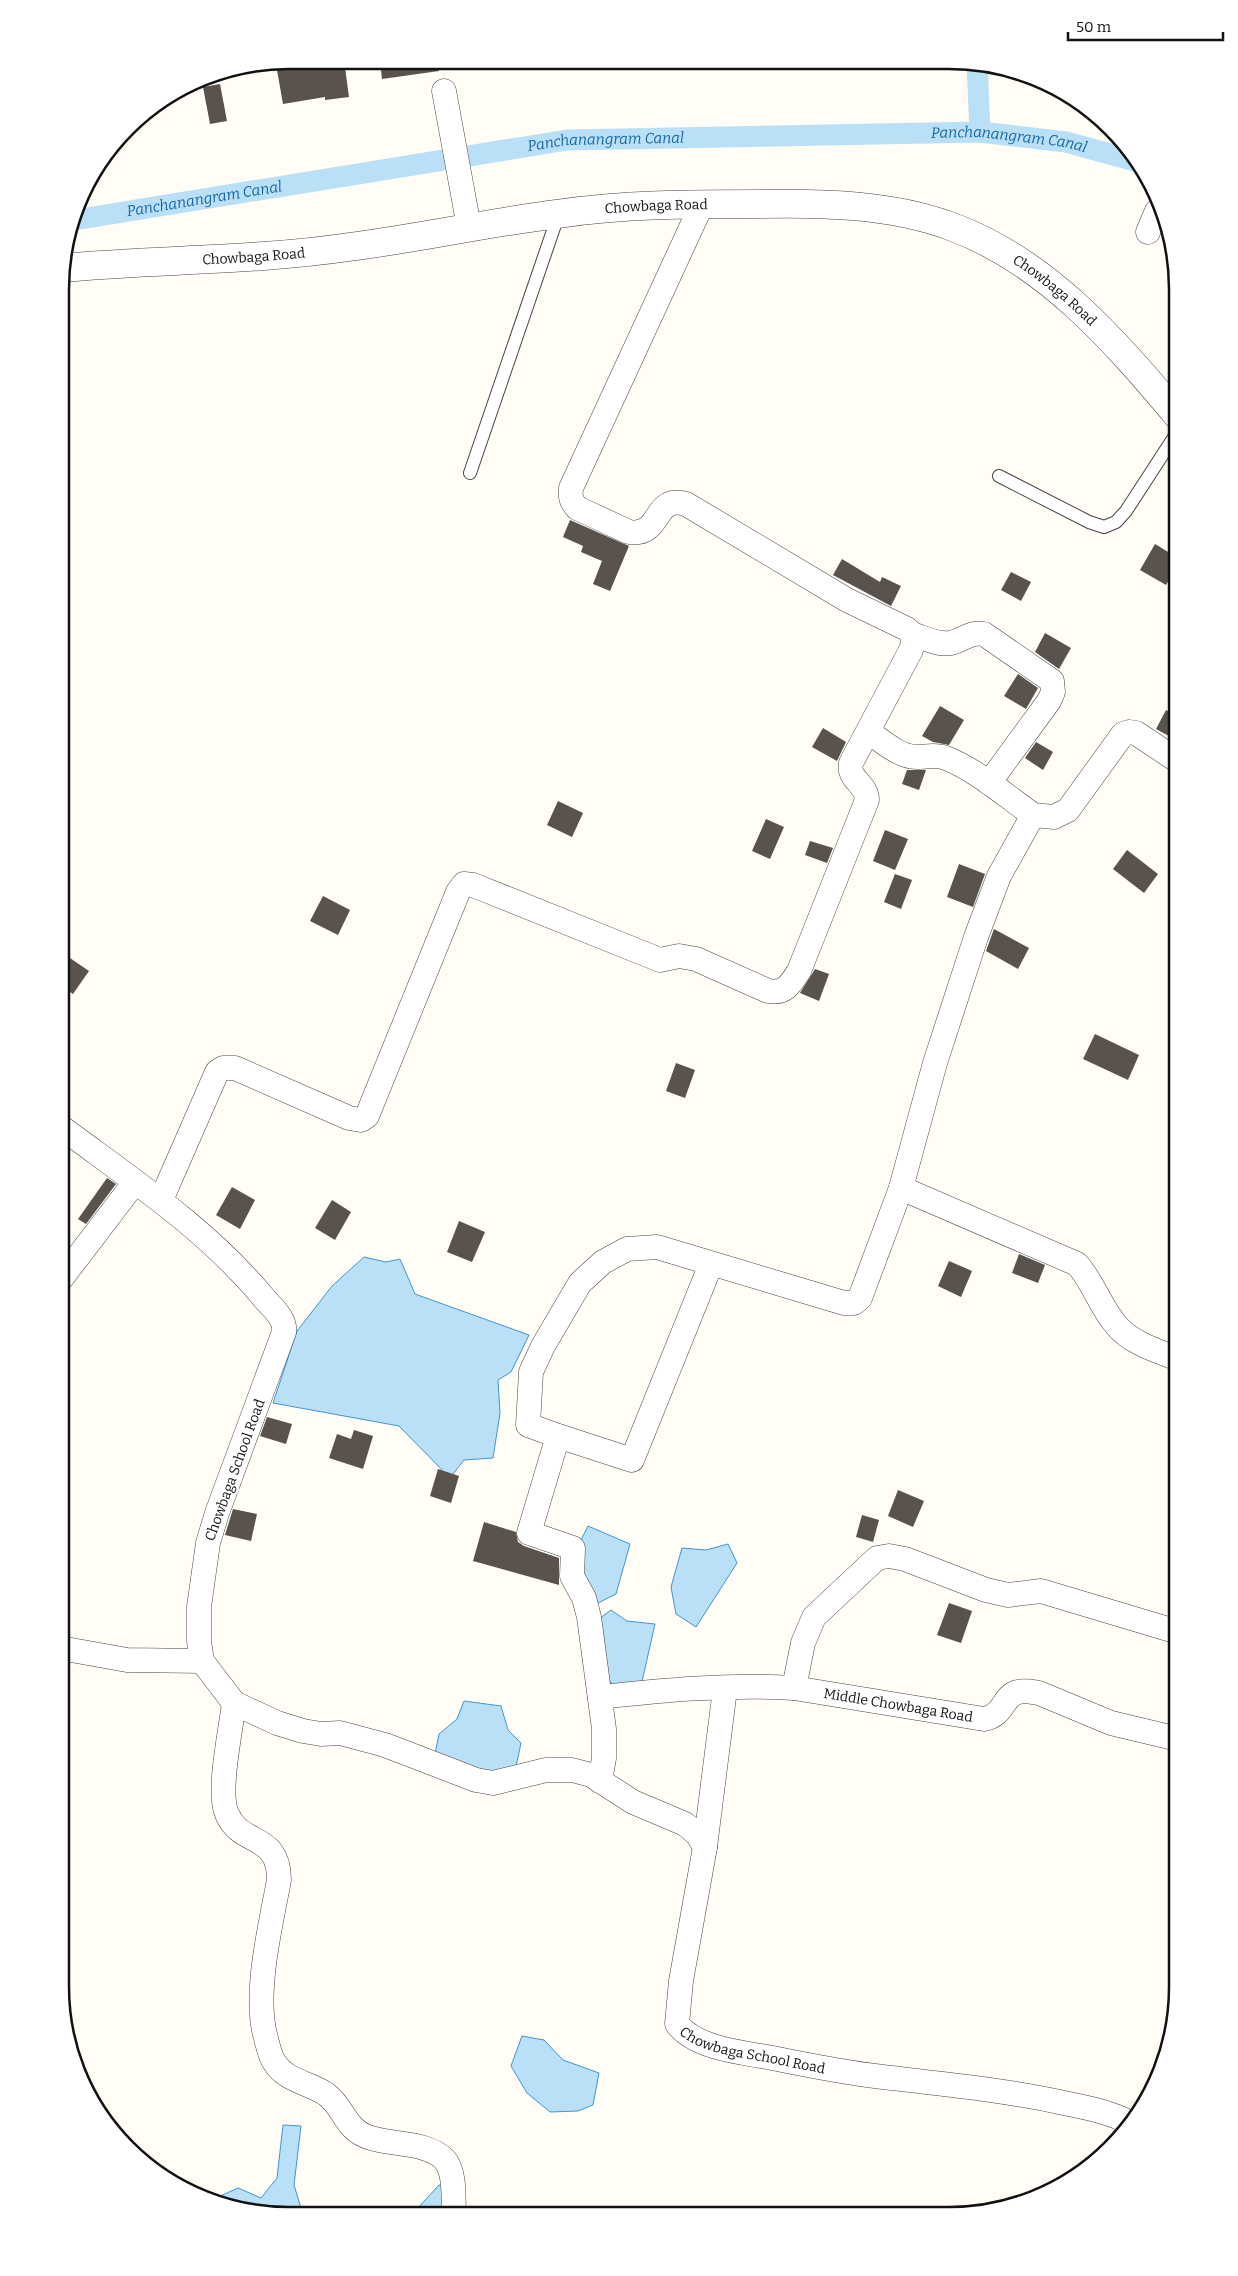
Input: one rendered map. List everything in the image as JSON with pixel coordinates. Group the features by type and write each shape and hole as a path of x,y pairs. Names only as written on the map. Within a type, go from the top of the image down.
{"street":[{"path":"444,91 469,227"},
{"path":"702,204 570,488 571,502 577,508 629,532 638,533 648,530 664,507 669,503 677,501 686,504 847,600 907,629 912,634 942,644 954,643 973,632 984,634 1052,681 1053,692 1049,701 989,783"},
{"name":"Chowbaga Road","path":"70,268 301,253 350,247 559,213 640,205 791,204 854,207 910,214 952,226 997,248 1060,290 1124,352 1169,405"},
{"path":"1148,232 1156,214"},
{"path":"161,1200 218,1072 224,1068 235,1068 349,1118 361,1120 367,1116 458,892 464,884 473,884 660,960 686,956 768,991 778,993 789,987 799,972 867,800 867,792 863,785 852,777 850,770 911,650 914,641 912,634"},
{"path":"869,732 905,755 916,758 935,755 946,758 989,783 1033,815 1054,817 1068,810 1122,734 1136,733 1169,755"},
{"path":"711,1264 632,1460 528,1425 532,1372 543,1346 580,1283 604,1262 627,1249 656,1247 844,1303 854,1303 860,1298 901,1188 936,1063 976,937 999,876 1033,815"},
{"name":"Chowbaga School Road","path":"69,1133 161,1200 235,1264 279,1316 285,1327 217,1513 208,1543 199,1608 199,1641 202,1661"},
{"path":"69,1269 135,1182"},
{"path":"901,1188 1077,1264 1089,1277 1102,1304 1117,1327 1133,1339 1169,1355"},
{"path":"558,1436 529,1533 573,1548 572,1576 584,1598 589,1617 600,1697 604,1748 600,1781"},
{"path":"794,1688 803,1643 814,1617 877,1558 889,1556 905,1559 986,1590 1008,1595 1041,1591 1169,1629"},
{"path":"69,1650 127,1660 202,1661 234,1703 277,1723 321,1734 340,1733 385,1745 476,1780 493,1784 546,1770 572,1770 591,1775 633,1802 685,1824 697,1834 704,1847"},
{"name":"Middle Chowbaga Road","path":"600,1697 768,1686 794,1688 966,1717 984,1718 999,1713 1010,1696 1019,1691 1039,1693 1111,1723 1169,1737"},
{"name":"Chowbaga School Road","path":"725,1689 704,1847 678,2015 677,2024 684,2034 696,2040 750,2054 838,2071 976,2087 1034,2096 1101,2111 1124,2121"},
{"path":"234,1703 222,1800 227,1816 236,1827 272,1851 279,1863 262,1980 262,2009 265,2036 275,2064 289,2076 326,2095 335,2104 349,2126 360,2134 430,2151 444,2160 451,2175 453,2207"}],"lane":[{"path":"470,473 559,213"},
{"path":"999,476 1104,527 1116,522 1126,511 1169,445"}],"water":[{"path":"364,1257 386,1262 400,1259 415,1294 529,1335 511,1372 498,1380 500,1413 493,1458 464,1460 450,1478 399,1426 273,1403 297,1331 332,1286"},
{"path":"588,1526 630,1544 616,1594 596,1604 575,1552"},
{"path":"728,1544 737,1563 696,1627 676,1614 671,1587 682,1548 706,1550"},
{"path":"611,1610 627,1621 655,1624 641,1686 619,1695 598,1663 595,1622"},
{"path":"464,1701 501,1706 508,1730 521,1743 514,1776 488,1786 435,1754 439,1734 457,1719"},
{"path":"522,2036 544,2040 563,2060 599,2073 593,2105 578,2111 550,2112 527,2093 511,2066"},
{"path":"283,2125 301,2126 294,2185 301,2207 274,2207 219,2196 238,2188 261,2198 277,2178"},
{"path":"439,2185 450,2186 452,2207 419,2207"}],"building":[{"path":"345,69 349,97 325,100 325,97 283,104 277,70"},
{"path":"381,69 439,69 439,71 382,79"},
{"path":"220,84 227,121 210,124 203,87"},
{"path":"570,520 629,546 610,591 593,584 602,561 581,552 583,546 563,537"},
{"path":"1155,544 1169,553 1169,580 1166,585 1140,570"},
{"path":"842,559 880,582 882,577 901,586 891,606 833,575"},
{"path":"1011,572 1031,582 1021,601 1001,590"},
{"path":"1045,633 1071,648 1059,669 1035,652"},
{"path":"1018,674 1038,688 1026,709 1004,696"},
{"path":"940,706 964,720 949,745 933,742 922,736"},
{"path":"1166,710 1169,712 1169,736 1156,729"},
{"path":"823,728 846,742 837,761 812,747"},
{"path":"1036,742 1053,752 1043,770 1025,758"},
{"path":"907,770 926,770 919,790 902,784"},
{"path":"558,801 583,813 572,837 547,825"},
{"path":"766,819 784,827 770,859 752,851"},
{"path":"885,830 908,839 895,870 873,861"},
{"path":"810,841 833,848 827,863 805,855"},
{"path":"1127,850 1158,874 1144,893 1113,869"},
{"path":"959,864 985,874 973,907 947,897"},
{"path":"895,874 912,880 901,909 884,902"},
{"path":"323,896 350,910 338,935 310,921"},
{"path":"994,929 1029,948 1018,969 986,951"},
{"path":"69,957 89,971 73,994 69,991"},
{"path":"815,969 829,974 819,1001 800,993"},
{"path":"1095,1034 1139,1055 1128,1080 1083,1059"},
{"path":"676,1063 695,1070 685,1098 666,1091"},
{"path":"107,1178 116,1184 86,1224 78,1219"},
{"path":"232,1187 255,1200 240,1229 216,1215"},
{"path":"332,1200 351,1212 335,1240 315,1228"},
{"path":"459,1221 485,1232 472,1262 447,1252"},
{"path":"1019,1254 1045,1265 1038,1283 1012,1273"},
{"path":"949,1261 972,1271 961,1297 938,1286"},
{"path":"267,1417 292,1424 286,1444 260,1436"},
{"path":"354,1430 373,1436 363,1469 329,1458 337,1434 351,1439"},
{"path":"438,1469 459,1476 451,1503 430,1496"},
{"path":"898,1490 924,1501 913,1527 888,1516"},
{"path":"233,1509 257,1514 251,1541 225,1535"},
{"path":"862,1515 879,1520 873,1542 856,1537"},
{"path":"484,1522 516,1532 518,1542 524,1546 559,1558 559,1585 473,1561"},
{"path":"949,1603 972,1611 961,1643 937,1635"}],"waterway":[{"path":"977,71 980,132"},
{"name":"Panchanangram Canal","path":"80,219 567,140 980,132 1066,142 1126,159"}]}
